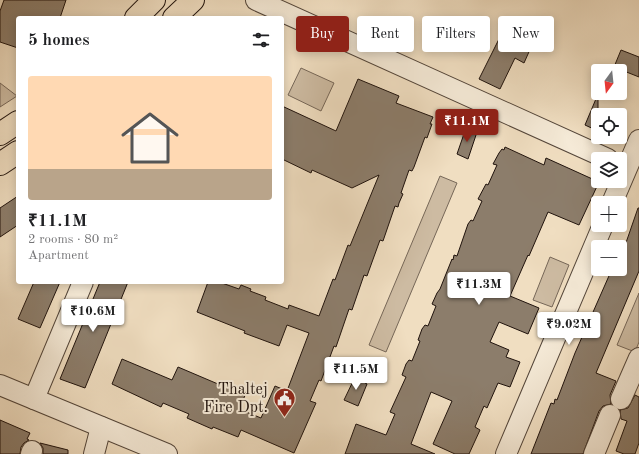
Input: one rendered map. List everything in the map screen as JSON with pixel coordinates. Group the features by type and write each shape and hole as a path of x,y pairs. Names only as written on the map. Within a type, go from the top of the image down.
{"main road":[{"path":"138,16 154,0"},
{"path":"176,16 193,0"},
{"path":"0,134 16,123"},
{"path":"0,164 16,153"}],"street":[{"path":"256,0 593,152"},
{"path":"616,196 629,169 639,140"},
{"path":"506,454 600,232"},
{"path":"34,399 82,284"},
{"path":"621,399 639,358"},
{"path":"0,385 167,454"},
{"path":"594,454 610,415"},
{"path":"94,454 102,427"}],"shaded area":[{"path":"301,68 334,83 321,111 288,95"},
{"path":"0,83 16,97 0,107"},
{"path":"440,176 457,183 386,352 369,345"},
{"path":"550,257 569,265 552,307 533,300"},
{"path":"639,293 639,342 635,352 617,345"}],"building":[{"path":"4,0 66,0 61,16 16,16 16,47 0,42 0,11"},
{"path":"498,41 498,52 529,52 524,63 515,58 500,89 479,79"},
{"path":"621,50 639,57 639,77 627,72 627,64 615,64"},
{"path":"358,79 399,96 396,103 433,117 427,138 425,137 414,167 412,171 409,170 398,207 395,206 383,241 380,240 367,276 364,275 352,310 349,309 336,347 334,346 321,381 319,380 310,401 316,403 294,453 241,430 238,437 213,427 212,429 187,418 189,414 163,403 161,407 112,384 122,359 172,380 178,367 225,387 227,383 247,391 239,409 261,418 275,386 287,391 309,333 287,325 279,346 244,333 245,331 197,312 207,284 225,284 239,289 241,285 251,289 250,291 266,297 265,300 288,309 289,305 319,316 333,279 335,280 348,245 350,246 379,175 352,188 312,170 311,173 284,160 284,107 336,131"},
{"path":"595,100 598,100 598,108 592,108"},
{"path":"591,111 591,128 585,125"},
{"path":"466,128 477,132 468,159 457,154"},
{"path":"505,147 544,165 546,158 591,178 591,188 596,188 592,196 591,196 591,199 579,225 548,212 510,296 539,308 528,334 499,322 490,342 509,350 506,357 520,362 510,387 498,383 487,408 484,406 475,427 480,430 469,454 455,454 433,444 452,401 431,392 411,444 435,454 345,454 356,424 386,435 395,414 390,412 406,377 402,375 406,364 409,360 412,361 420,341 418,340 422,329 425,325 428,326 436,306 432,304 454,255 457,256 468,224 471,220 473,221 482,201 478,199 486,184 488,185 497,165 493,164 502,149 504,150"},
{"path":"16,197 16,226 0,237 0,208"},
{"path":"639,208 639,271 596,373 616,381 610,395 611,404 603,406 599,411 583,454 531,454 551,403 554,404 555,399 557,400 575,353 609,276 627,276 627,240"},
{"path":"33,284 59,284 40,328 18,319"},
{"path":"99,284 127,284 85,388 60,379"},
{"path":"356,375 366,380 365,383 367,384 358,406 344,400"},
{"path":"635,395 639,397 639,443 635,454 624,454 616,451 627,421 621,419 620,410 628,408"},
{"path":"0,420 30,433 27,439 29,440 21,447 20,454 0,454"},
{"path":"40,443 68,450 68,454 43,454 43,448"}],"place":[{"name":"Thaltej Fire Dpt.","path":"284,418"}]}
